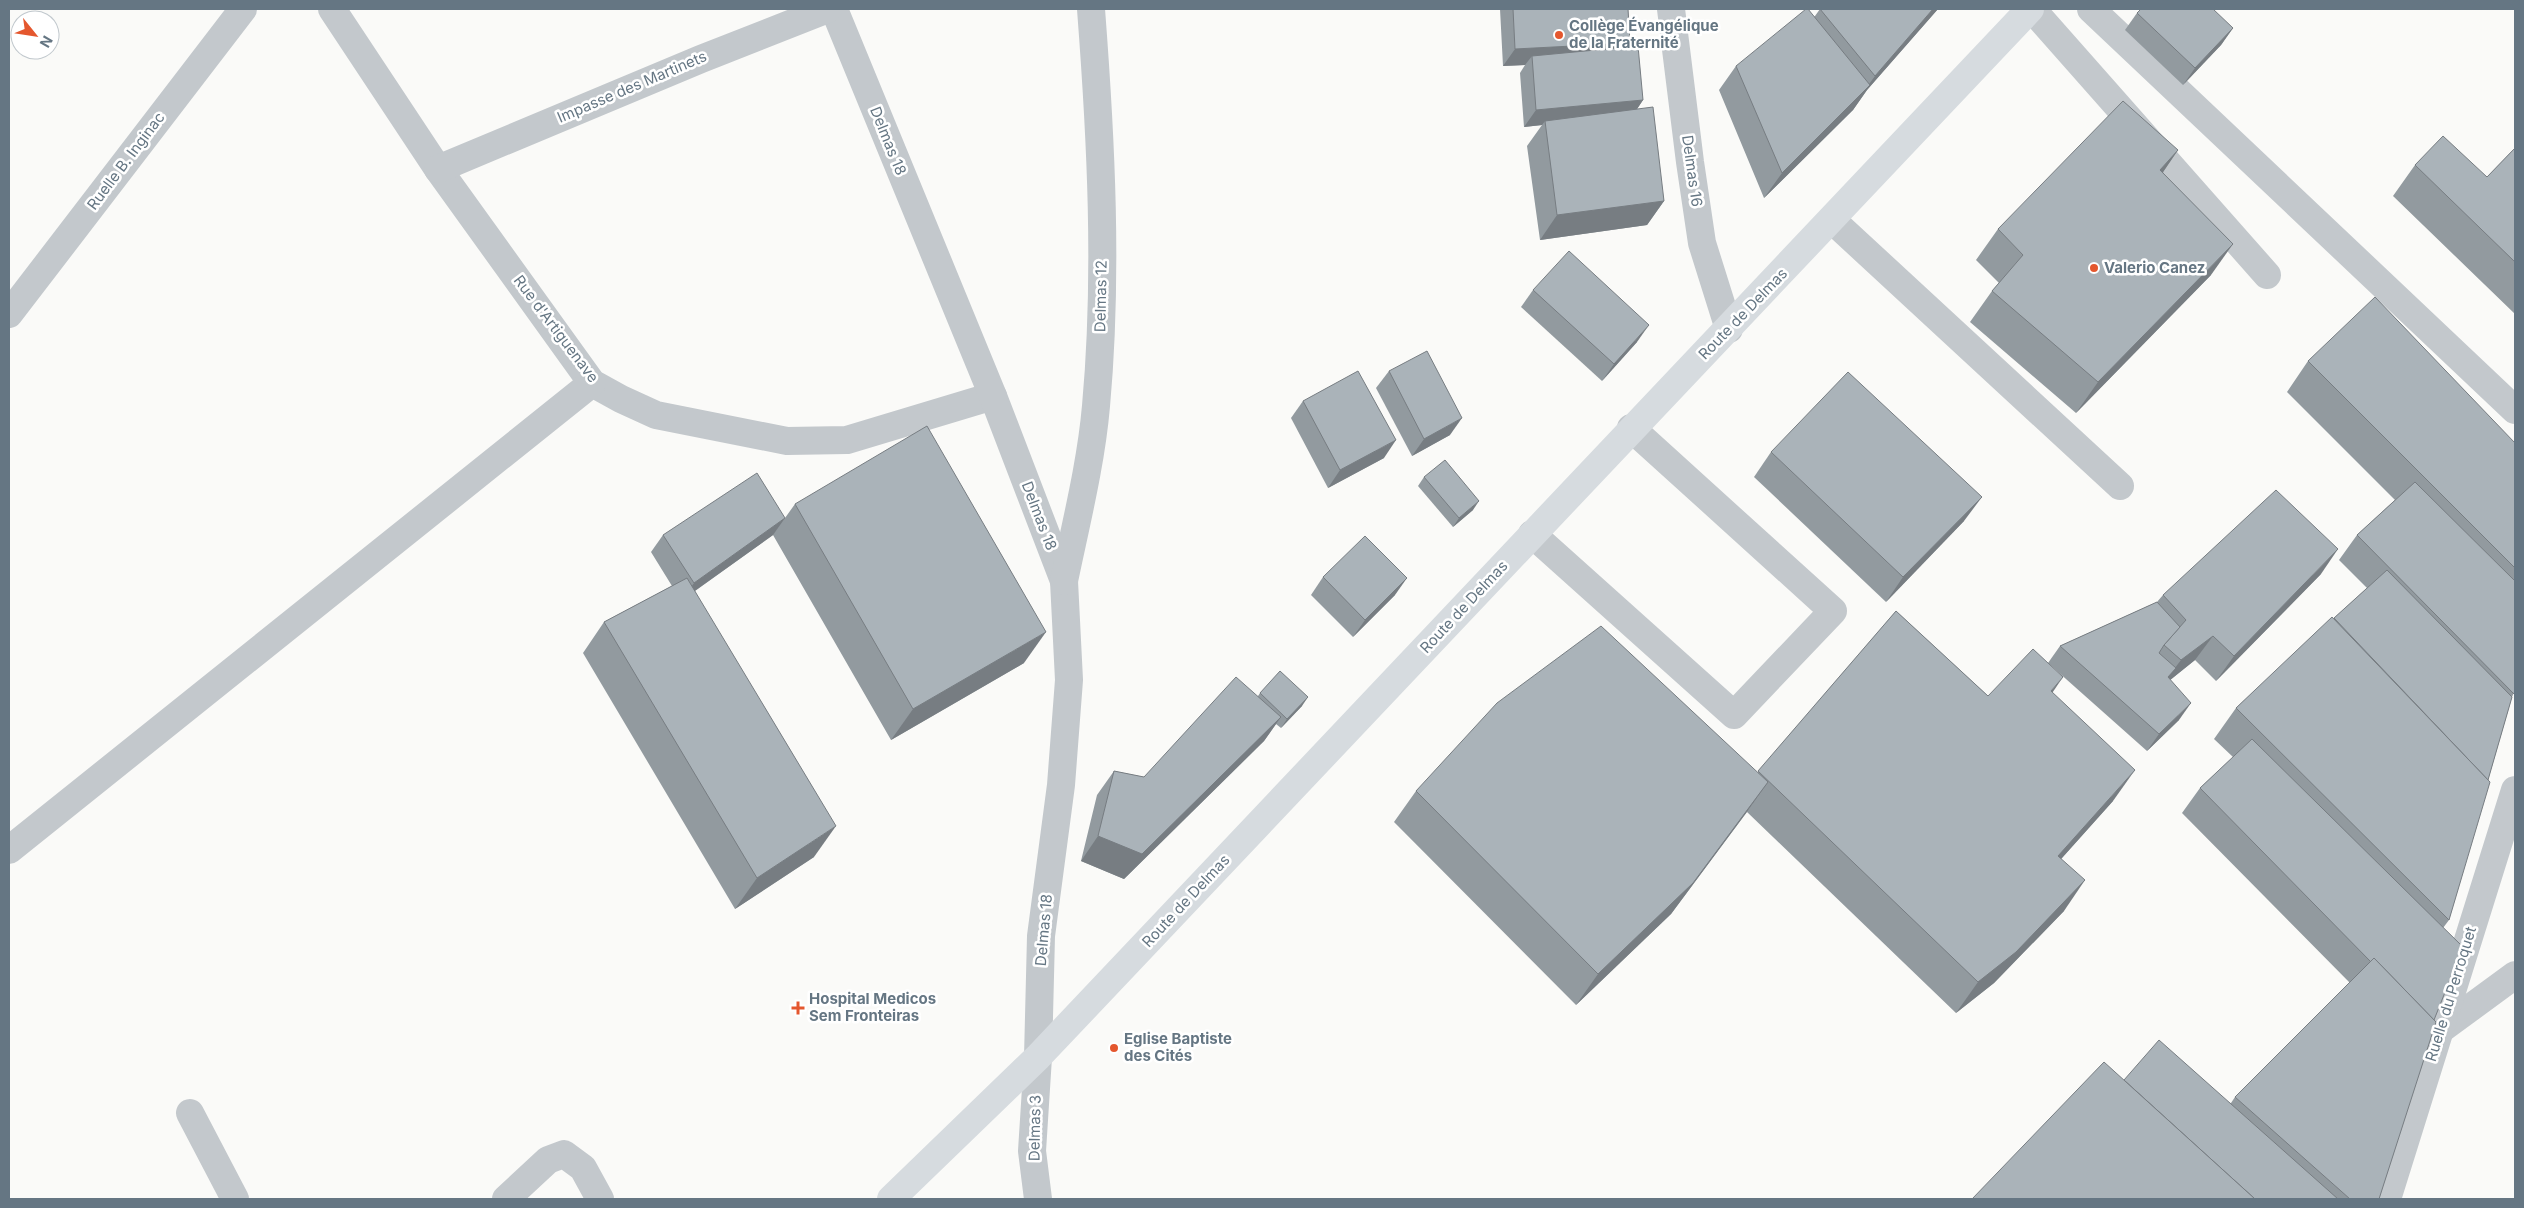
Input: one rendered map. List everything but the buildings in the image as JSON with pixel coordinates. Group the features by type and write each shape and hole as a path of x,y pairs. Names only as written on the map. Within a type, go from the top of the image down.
{"main road":[{"name":"Route de Delmas","path":"891,1199 1038,1058 1631,428 1729,329 2031,9"}],"street":[{"name":"Ruelle B. Inginac","path":"9,314 243,9"},
{"name":"Rue d'Artiguenave","path":"332,9 438,169 592,383 656,415 787,441 847,440 993,396"},
{"name":"Impasse des Martinets","path":"438,169 701,58 828,9"},
{"name":"Delmas 18","path":"834,9 993,396 1064,581 1068,680 1061,785 1041,936 1038,1058"},
{"name":"Delmas 12","path":"1064,581 1081,501 1096,407 1103,286 1091,9"},
{"name":"Delmas 16","path":"1671,9 1702,243 1729,329"},
{"path":"2031,9 2267,275"},
{"path":"2091,9 2515,410"},
{"path":"1832,220 2120,486"},
{"path":"9,850 592,383"},
{"path":"1532,534 1734,715 1833,612 1631,428"},
{"name":"Ruelle du Perroquet","path":"2387,1199 2515,790"},
{"path":"2440,1030 2515,975"},
{"name":"Delmas 3","path":"1038,1058 1032,1152 1038,1199"},
{"path":"190,1113 235,1199"},
{"path":"506,1199 548,1160 564,1154 583,1168 600,1199"}],"place":[{"name":"Collège Évangélique de la Fraternité","path":"1559,35"},
{"name":"Valerio Canez","path":"2094,268"},
{"name":"Hospital Medicos Sem Fronteiras","path":"798,1008"},
{"name":"Eglise Baptiste des Cités","path":"1114,1048"}]}
